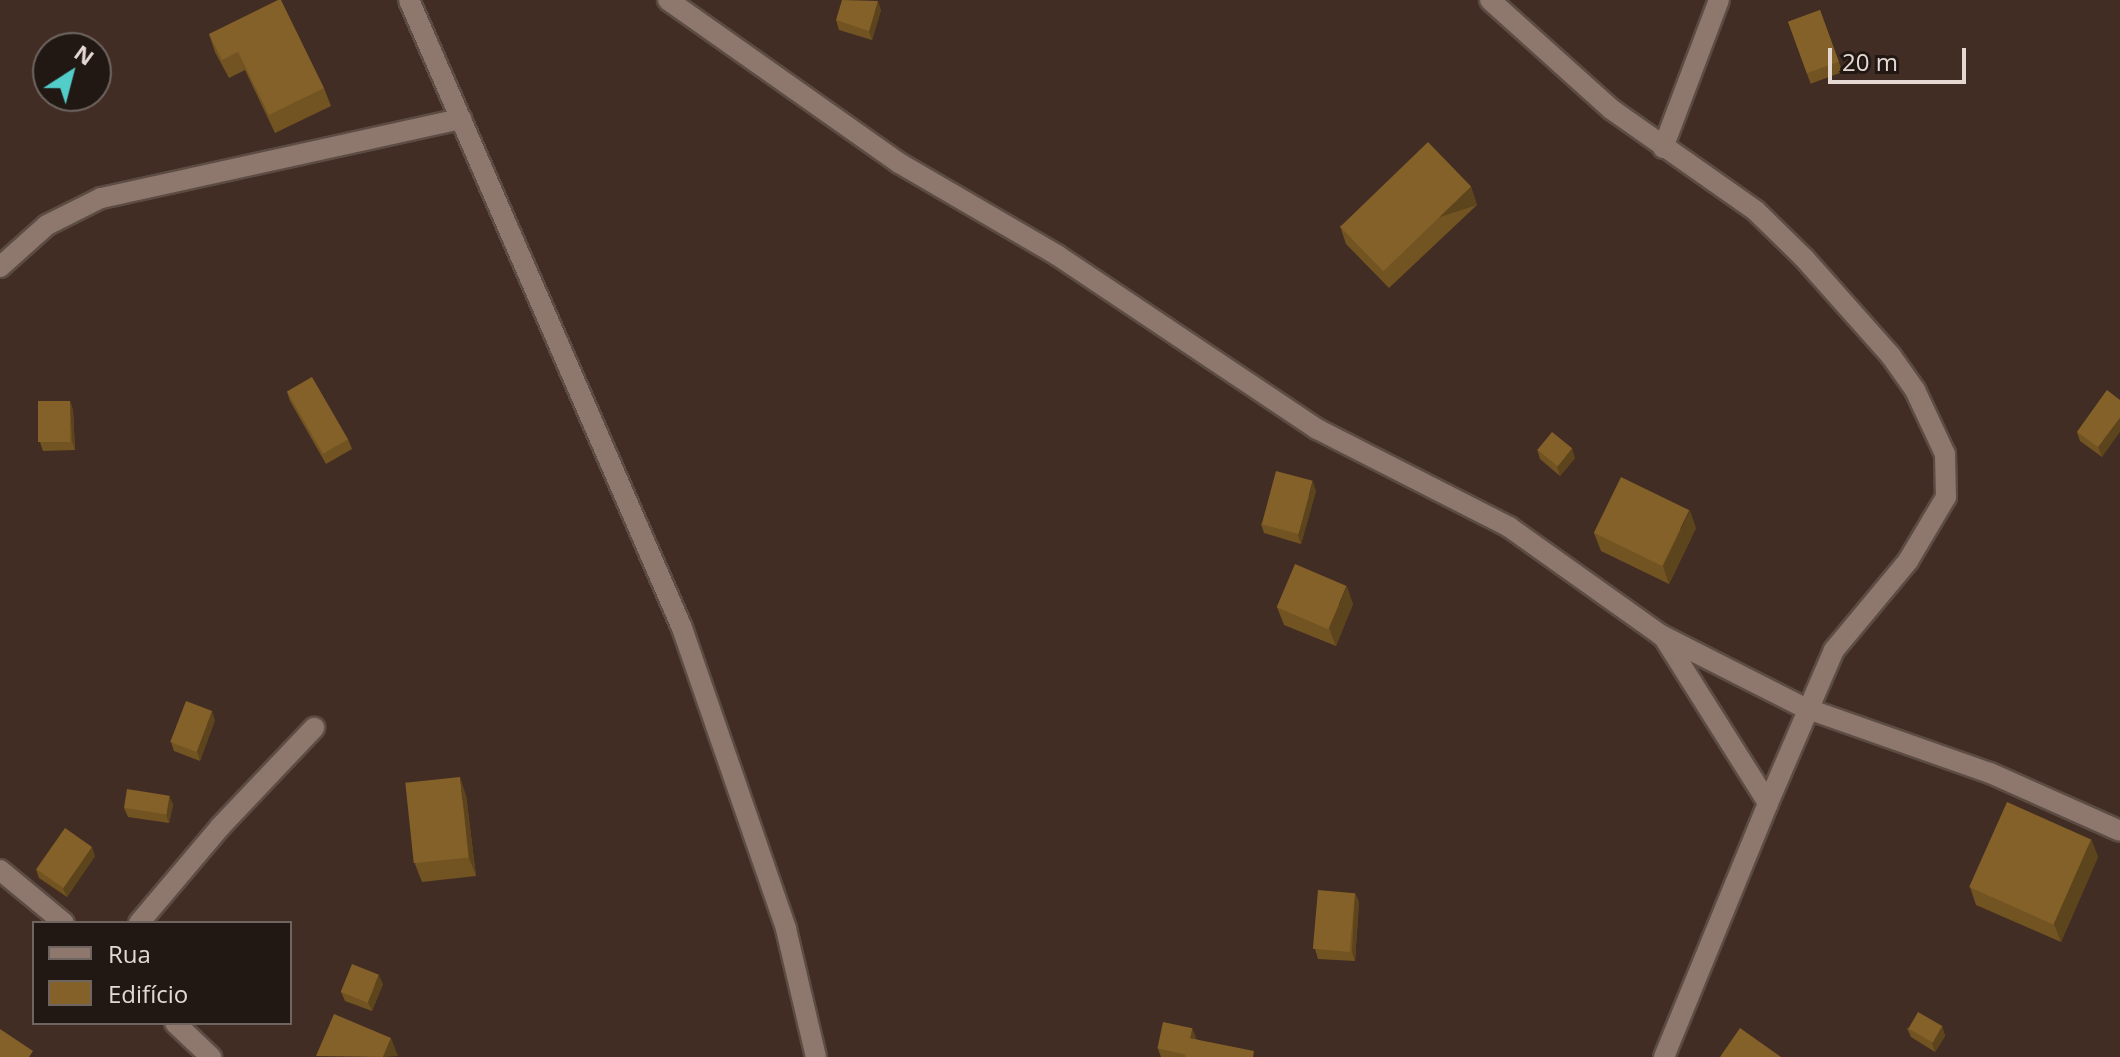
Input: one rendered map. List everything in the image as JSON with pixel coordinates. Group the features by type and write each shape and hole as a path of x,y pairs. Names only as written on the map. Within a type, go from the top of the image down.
{"street":[{"path":"409,0 682,628 786,929 816,1057"},
{"path":"668,0 899,163 1057,255 1317,429 1509,527 1661,635 1805,708 1990,773 2120,831"},
{"path":"1490,0 1611,109 1756,211 1804,258 1891,356 1915,390 1945,454 1946,497 1928,531 1834,650 1805,708 1664,1057"},
{"path":"1663,148 1719,0"},
{"path":"0,267 47,225 101,198 461,119"},
{"path":"1661,635 1768,803"},
{"path":"141,921 220,827 314,728"},
{"path":"0,870 62,921"},
{"path":"177,1025 211,1057"}],"building":[{"path":"281,0 324,88 269,115 238,52 222,60 209,34"},
{"path":"842,0 878,1 869,31 836,20"},
{"path":"1820,10 1839,62 1807,73 1788,22"},
{"path":"1428,142 1471,187 1383,271 1340,227"},
{"path":"312,377 348,439 323,454 287,392"},
{"path":"2107,390 2120,400 2120,418 2098,447 2077,432"},
{"path":"38,401 70,401 70,442 38,442"},
{"path":"1552,432 1572,448 1558,466 1538,450"},
{"path":"1276,471 1313,481 1298,534 1262,524"},
{"path":"1621,477 1689,510 1662,566 1594,533"},
{"path":"1295,564 1347,586 1328,629 1277,607"},
{"path":"186,701 212,711 196,752 170,742"},
{"path":"460,777 468,858 414,863 405,783"},
{"path":"127,789 169,796 166,814 124,808"},
{"path":"2007,802 2091,839 2053,924 1969,887"},
{"path":"65,828 92,847 63,888 36,869"},
{"path":"1318,890 1355,893 1350,952 1313,949"},
{"path":"352,964 379,975 368,1003 341,992"},
{"path":"1918,1012 1942,1026 1933,1042 1909,1028"},
{"path":"334,1014 391,1038 383,1057 316,1056"},
{"path":"1163,1022 1192,1028 1187,1055 1157,1048"},
{"path":"1740,1028 1781,1057 1720,1057"},
{"path":"0,1029 33,1051 29,1057 0,1057"},
{"path":"1189,1038 1254,1051 1253,1057 1185,1057"}]}
